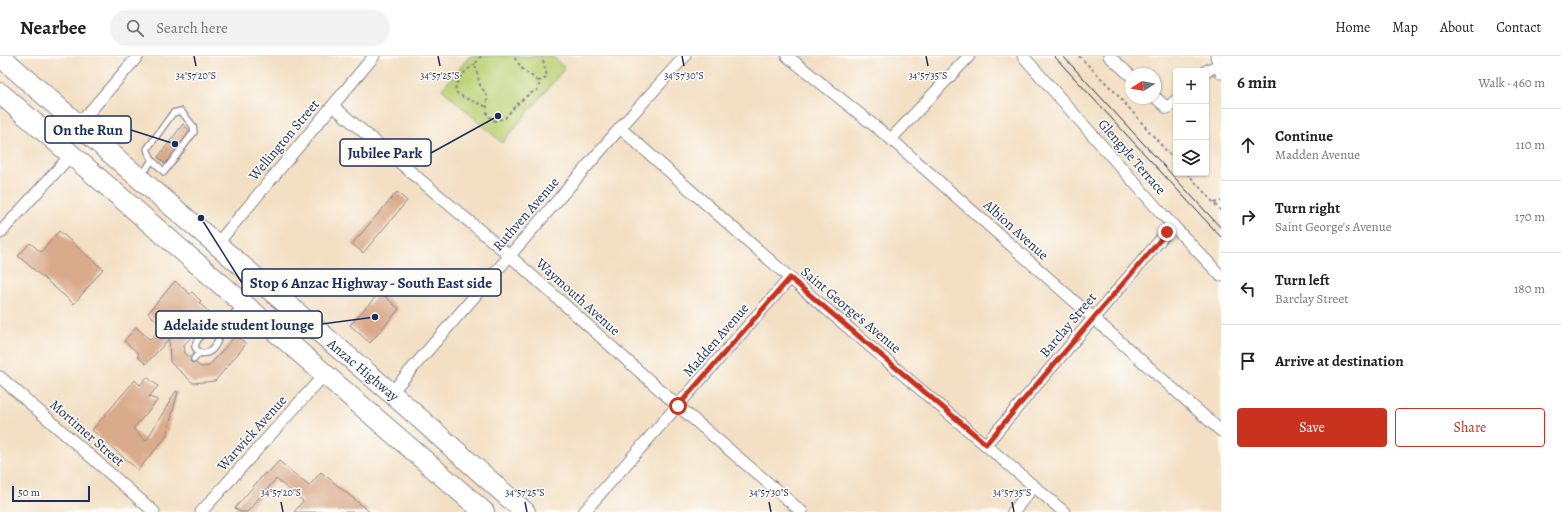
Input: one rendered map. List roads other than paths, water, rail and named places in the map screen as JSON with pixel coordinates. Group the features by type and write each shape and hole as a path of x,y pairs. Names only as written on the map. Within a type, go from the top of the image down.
{"highway":[{"name":"Anzac Highway","path":"0,56 140,179 391,393 525,512"},
{"name":"Anzac Highway","path":"0,93 121,196 484,512"},
{"path":"121,196 130,196 133,190 126,177 124,164"},
{"path":"148,220 144,213 144,203 150,195 158,194"},
{"path":"274,329 290,308"}],"street":[{"path":"79,124 138,56"},
{"name":"Wellington Street","path":"217,244 374,56"},
{"name":"Ruthven Avenue","path":"391,393 620,128 685,56"},
{"name":"Albion Avenue","path":"787,56 891,139 1221,431"},
{"path":"891,139 969,56"},
{"name":"Glengyle Terrace","path":"1023,56 1172,225 1221,276"},
{"path":"1109,56 1125,71"},
{"path":"1209,70 1219,65"},
{"path":"1161,102 1167,108 1173,103"},
{"name":"Waymouth Avenue","path":"333,106 510,256 678,406 802,512"},
{"name":"Saint George's Avenue","path":"620,128 790,278 1064,512"},
{"path":"0,233 71,154"},
{"name":"Barclay Street","path":"986,444 1172,225"},
{"name":"Madden Avenue","path":"584,512 790,278"},
{"name":"Warwick Avenue","path":"201,512 325,374"},
{"name":"Mortimer Street","path":"0,377 154,512"},
{"path":"1012,512 1034,486"}],"lane":[{"path":"181,111 192,126 194,132 164,172 152,160 147,149 173,113 181,111"},
{"path":"140,179 152,160"},
{"path":"199,353 204,354 213,348 219,341 219,329 243,302"},
{"path":"199,353 196,347 197,341 207,330 211,328 219,329"},
{"path":"194,359 199,353"}],"tram line":[{"path":"1054,56 1221,237"},
{"path":"1063,56 1221,228"}],"place":[{"name":"Jubilee Park","path":"498,116"},
{"name":"On the Run","path":"175,144"},
{"name":"Stop 6 Anzac Highway - South East side","path":"201,218"},
{"name":"Adelaide student lounge","path":"375,317"}]}
